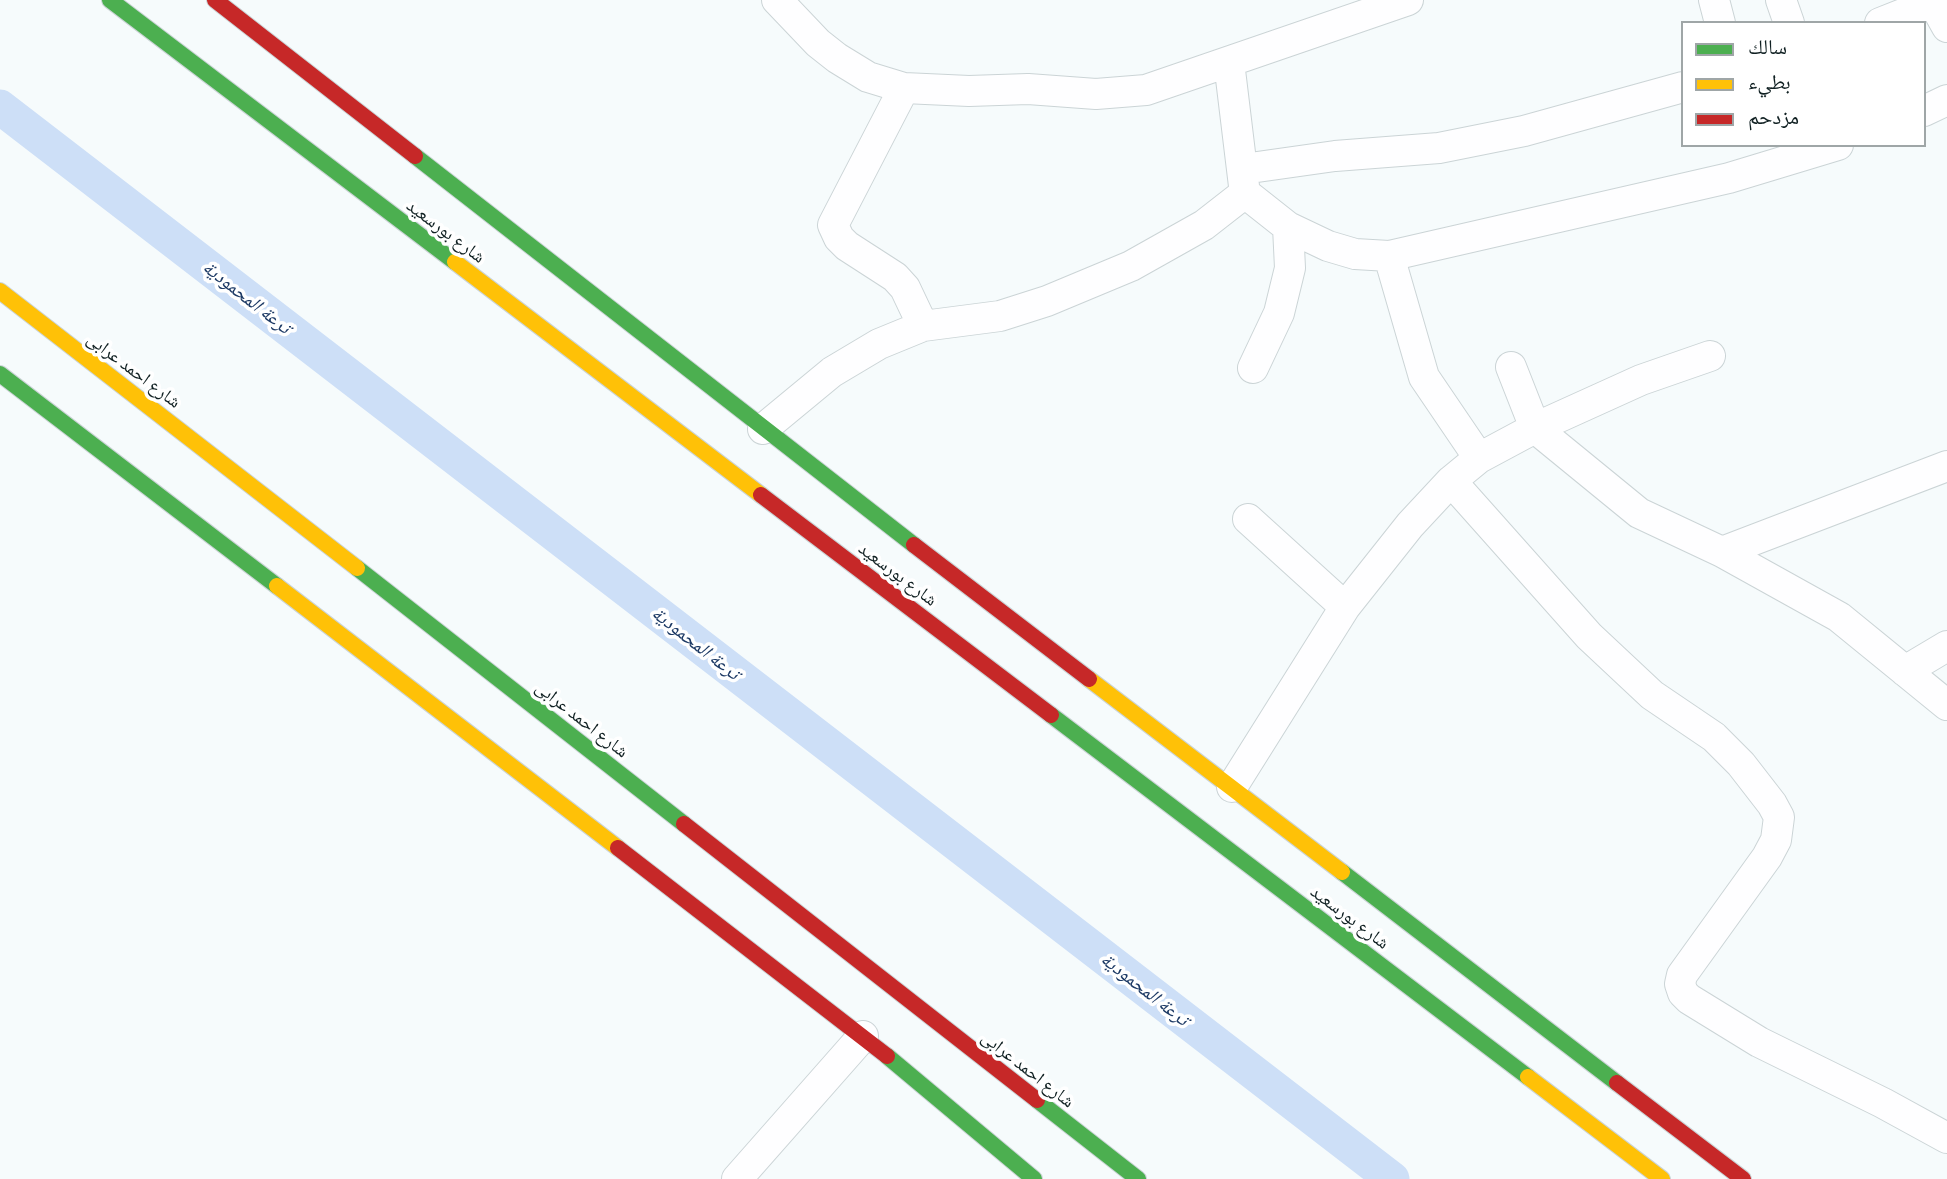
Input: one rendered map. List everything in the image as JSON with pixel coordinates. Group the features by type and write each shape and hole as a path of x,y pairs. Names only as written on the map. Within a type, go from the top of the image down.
{"main road":[{"name":"شارع بورسعيد","path":"110,0 1662,1179"},
{"name":"شارع بورسعيد","path":"215,0 763,429 1743,1179"},
{"name":"شارع احمد عرابى","path":"0,291 1138,1179"},
{"path":"0,374 863,1036 1034,1179"}],"street":[{"path":"776,0 818,43 837,58 868,77 904,88 969,91 1028,89 1096,94 1146,90 1408,0"},
{"path":"1713,0 1719,21"},
{"path":"1781,0 1788,21"},
{"path":"1888,21 1937,9"},
{"path":"1229,62 1244,181 1288,227 1328,246 1355,254 1389,256 1729,178 1831,147"},
{"path":"904,88 833,225 839,238 847,246 895,277 905,288 923,326"},
{"path":"763,429 832,372 879,344 923,326 1000,316 1047,301 1131,267 1203,225 1244,181 1324,157 1451,146 1524,131 1681,88"},
{"path":"1253,368 1279,313 1290,268 1288,227"},
{"path":"1389,256 1424,377 1479,458"},
{"path":"1232,787 1345,607 1410,525 1451,481 1479,458 1535,428 1642,380 1710,356"},
{"path":"1511,367 1535,428 1639,513 1722,552 1839,617 1947,705"},
{"path":"1722,552 1947,466"},
{"path":"1451,481 1589,635 1652,695 1714,737 1741,764 1779,817 1776,840 1767,857 1682,975 1680,984 1683,993 1759,1042 1947,1138"},
{"path":"1248,519 1345,607"},
{"path":"1905,671 1947,646"},
{"path":"737,1179 863,1036"}],"waterway":[{"name":"ترعة المحمودية","path":"0,107 1392,1179"}],"traffic: fast":[{"path":"110,0 455,262"},
{"path":"415,156 914,545"},
{"path":"0,374 277,586"},
{"path":"357,568 684,824"},
{"path":"1051,715 1528,1077"},
{"path":"1342,872 1617,1083"},
{"path":"887,1056 1034,1179"},
{"path":"1037,1100 1138,1179"}],"traffic: slow":[{"path":"455,262 761,495"},
{"path":"0,291 357,568"},
{"path":"277,586 618,848"},
{"path":"1089,679 1342,872"},
{"path":"1528,1077 1662,1179"}],"traffic: jam":[{"path":"215,0 415,156"},
{"path":"761,495 1051,715"},
{"path":"914,545 1089,679"},
{"path":"684,824 1037,1100"},
{"path":"618,848 887,1056"},
{"path":"1617,1083 1743,1179"}]}
